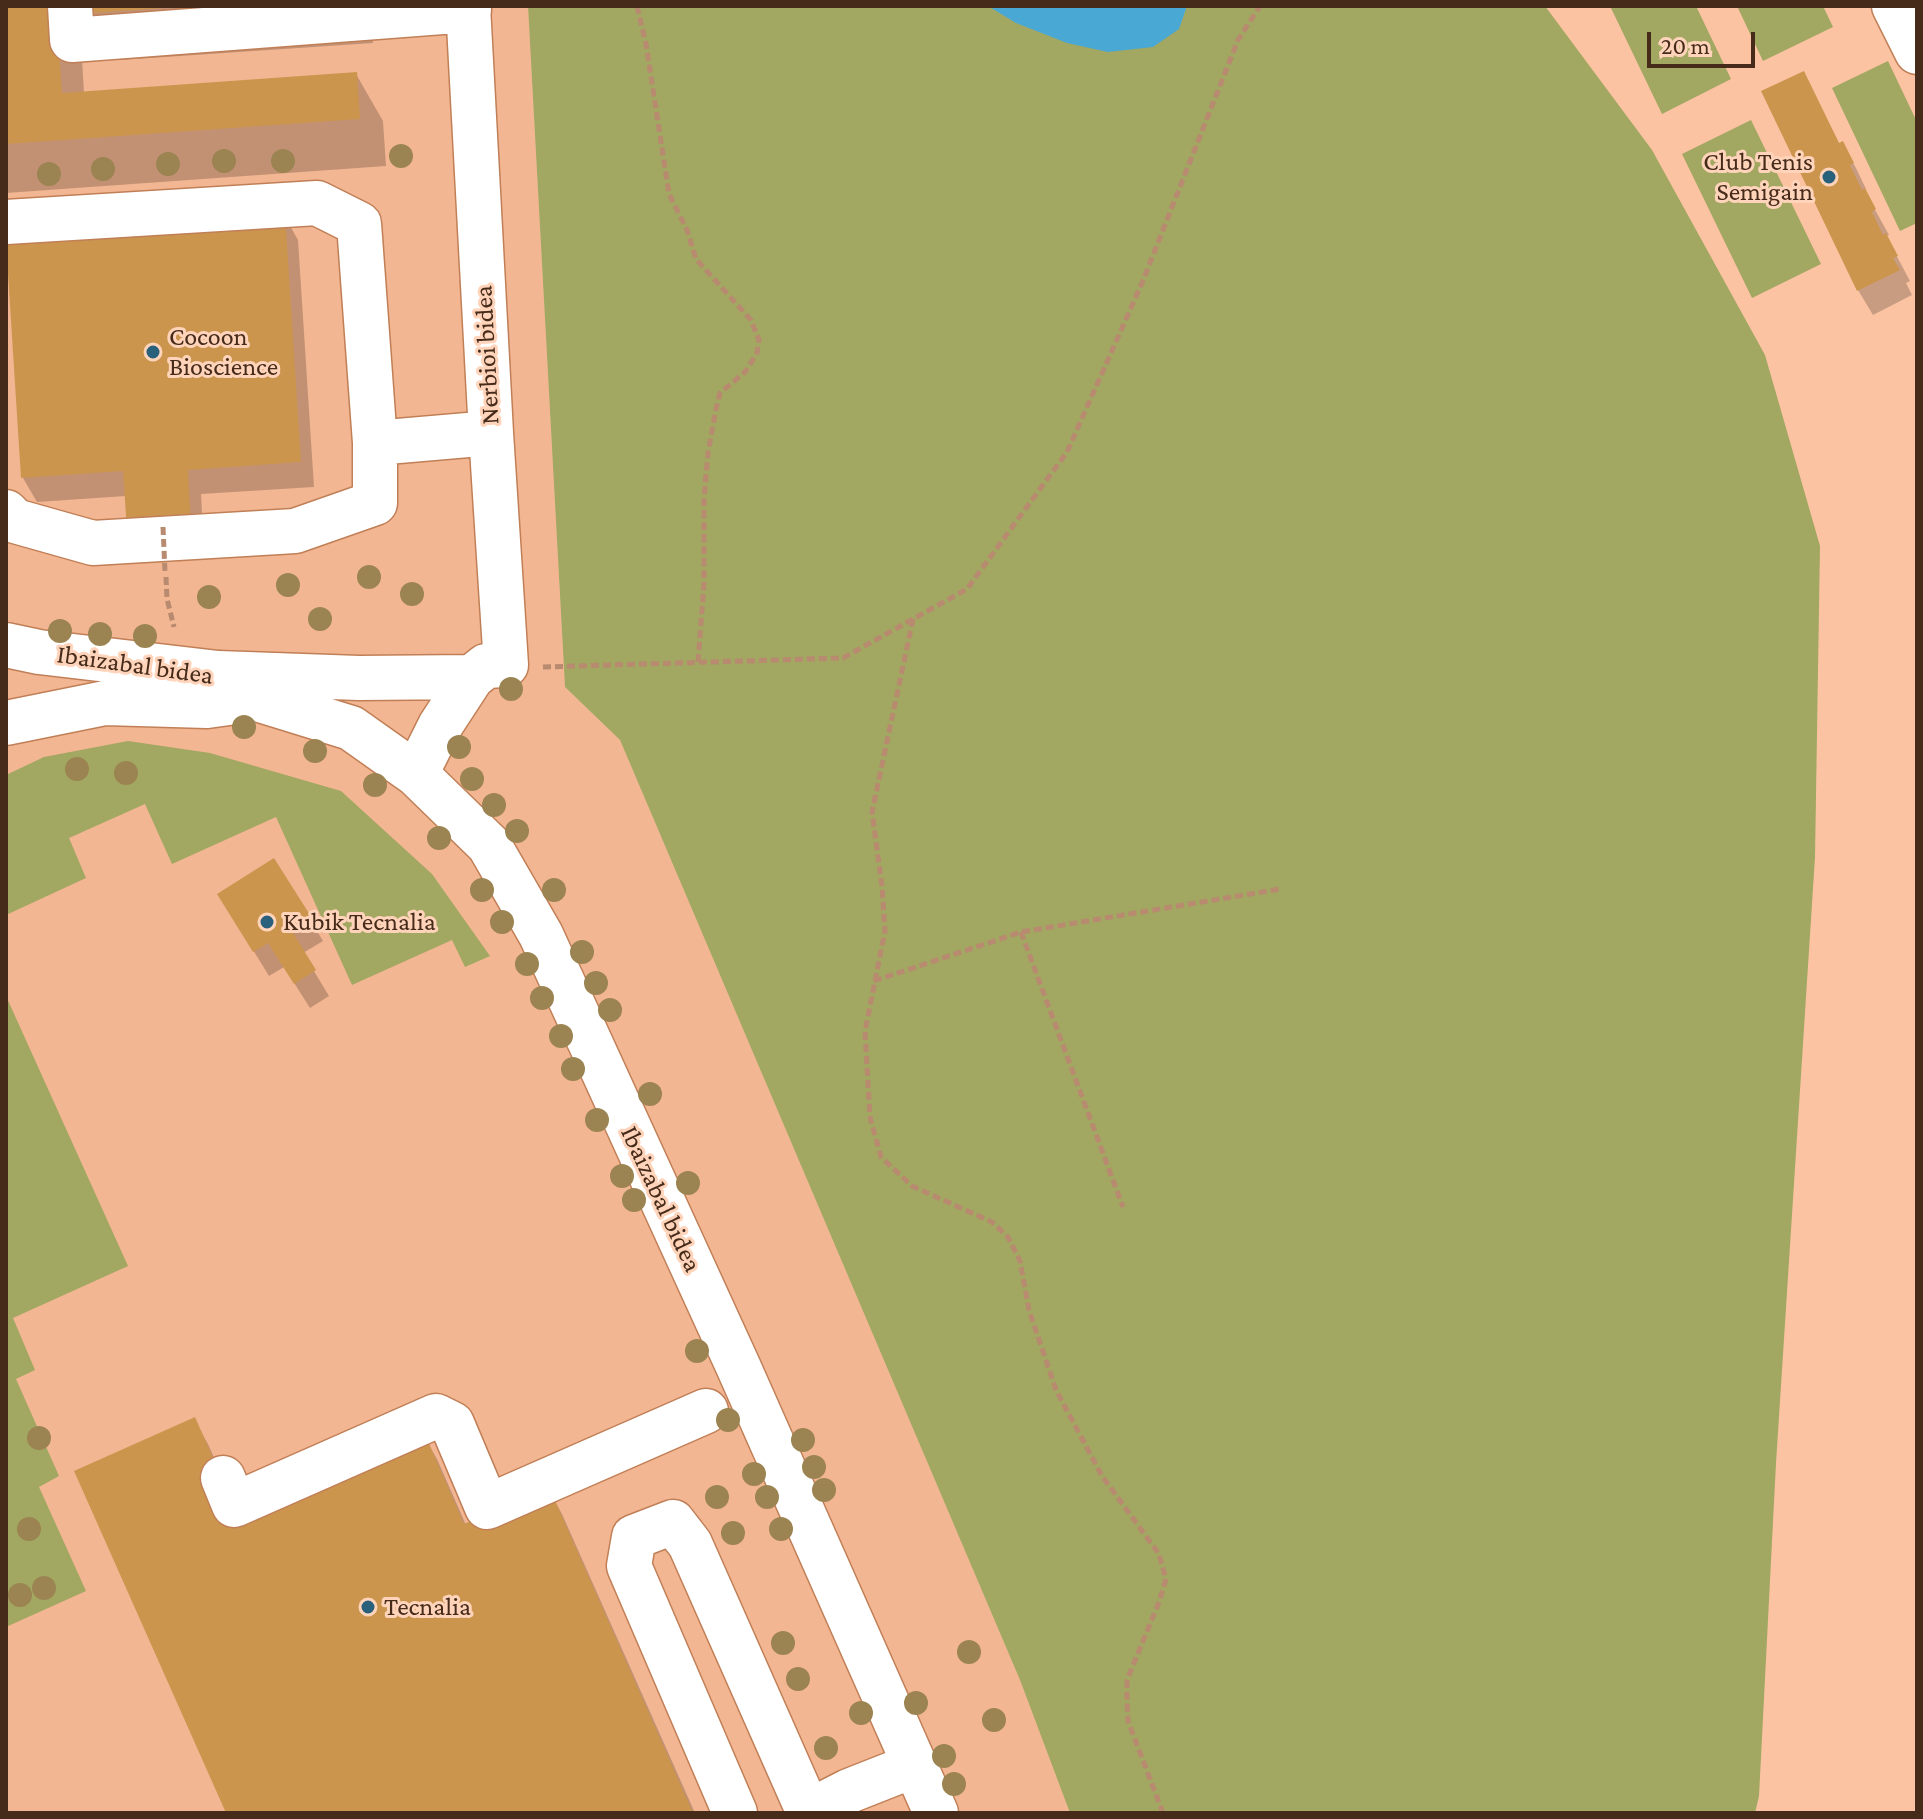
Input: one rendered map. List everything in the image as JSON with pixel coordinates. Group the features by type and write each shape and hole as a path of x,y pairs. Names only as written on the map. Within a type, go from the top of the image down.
{"street":[{"path":"70,6 72,40 468,8"},
{"path":"1894,6 1917,52"},
{"name":"Nerbioi bidea","path":"468,8 491,433 489,671"},
{"path":"6,222 317,203 359,224 375,443 375,503 295,531 93,543 15,521 6,512"},
{"path":"375,443 491,433"},
{"name":"Ibaizabal bidea","path":"6,645 39,652 218,673 257,699 351,728 416,774 489,845 541,935 738,1366 936,1813"},
{"path":"218,673 359,678 489,671"},
{"path":"416,774 440,726 489,671"},
{"name":"Ibaizabal bidea","path":"6,723 105,703 207,706 257,699"},
{"path":"223,1478 234,1505 436,1416 452,1424 487,1507 706,1411"},
{"path":"735,1813 629,1566 634,1537 673,1522 690,1544 808,1812 849,1791 915,1765"}],"path":[{"path":"637,6 646,44 669,194 687,230 696,259 751,320 759,340 757,353 745,372 720,393 716,409 704,499 704,583 698,663"},
{"path":"489,671 843,658 967,589 1067,452 1142,283 1238,40 1260,6"},
{"path":"163,527 167,599 174,627"},
{"path":"913,619 872,812 885,931 865,1031 870,1117 881,1157 912,1186 992,1222 1008,1237 1020,1261 1029,1310 1056,1390 1102,1476 1159,1554 1166,1579 1127,1680 1127,1701 1128,1721 1163,1813"},
{"path":"874,981 1021,932 1280,889"},
{"path":"1021,932 1123,1207"}],"shaded area":[{"path":"6,6 528,6 565,687 620,740 1020,1680 1070,1813 6,1813"}],"green space":[{"path":"528,6 1545,6 1652,150 1765,355 1820,546 1815,857 1776,1463 1759,1796 1755,1813 1070,1813 1020,1680 620,740 565,687"},
{"path":"1610,6 1696,6 1731,79 1662,114"},
{"path":"1737,6 1823,6 1833,27 1763,61"},
{"path":"1888,61 1917,122 1917,223 1900,231 1832,88"},
{"path":"1751,120 1821,264 1752,298 1682,154"},
{"path":"128,741 210,753 341,791 432,874 490,956 465,967 452,940 352,985 276,817 172,864 145,804 69,838 86,878 6,915 6,775 44,757"},
{"path":"6,996 128,1266 13,1318 35,1370 16,1379 59,1476 39,1487 86,1591 6,1627"}],"water":[{"path":"988,6 1187,6 1179,29 1153,47 1108,52 1067,43 1016,23"}],"building":[{"path":"6,6 56,6 62,93 357,72 360,119 6,144"},
{"path":"91,6 164,6 164,8 91,13"},
{"name":"Club Tenis Semigain","path":"1804,71 1839,143 1843,141 1854,163 1850,165 1876,209 1872,212 1883,235 1886,233 1898,256 1893,258 1900,270 1857,291 1761,91"},
{"name":"Cocoon Bioscience","path":"285,213 301,462 188,470 191,525 127,530 123,471 21,478 6,242"},
{"name":"Kubik Tecnalia","path":"274,858 310,915 290,928 316,970 294,984 268,943 253,952 217,894"},
{"name":"Tecnalia","path":"195,1417 238,1514 424,1432 464,1524 549,1487 693,1813 226,1813 74,1471"}],"place":[{"name":"Club Tenis Semigain","path":"1829,177"},
{"name":"Cocoon Bioscience","path":"153,352"},
{"name":"Kubik Tecnalia","path":"267,922"},
{"name":"Tecnalia","path":"368,1607"}]}
